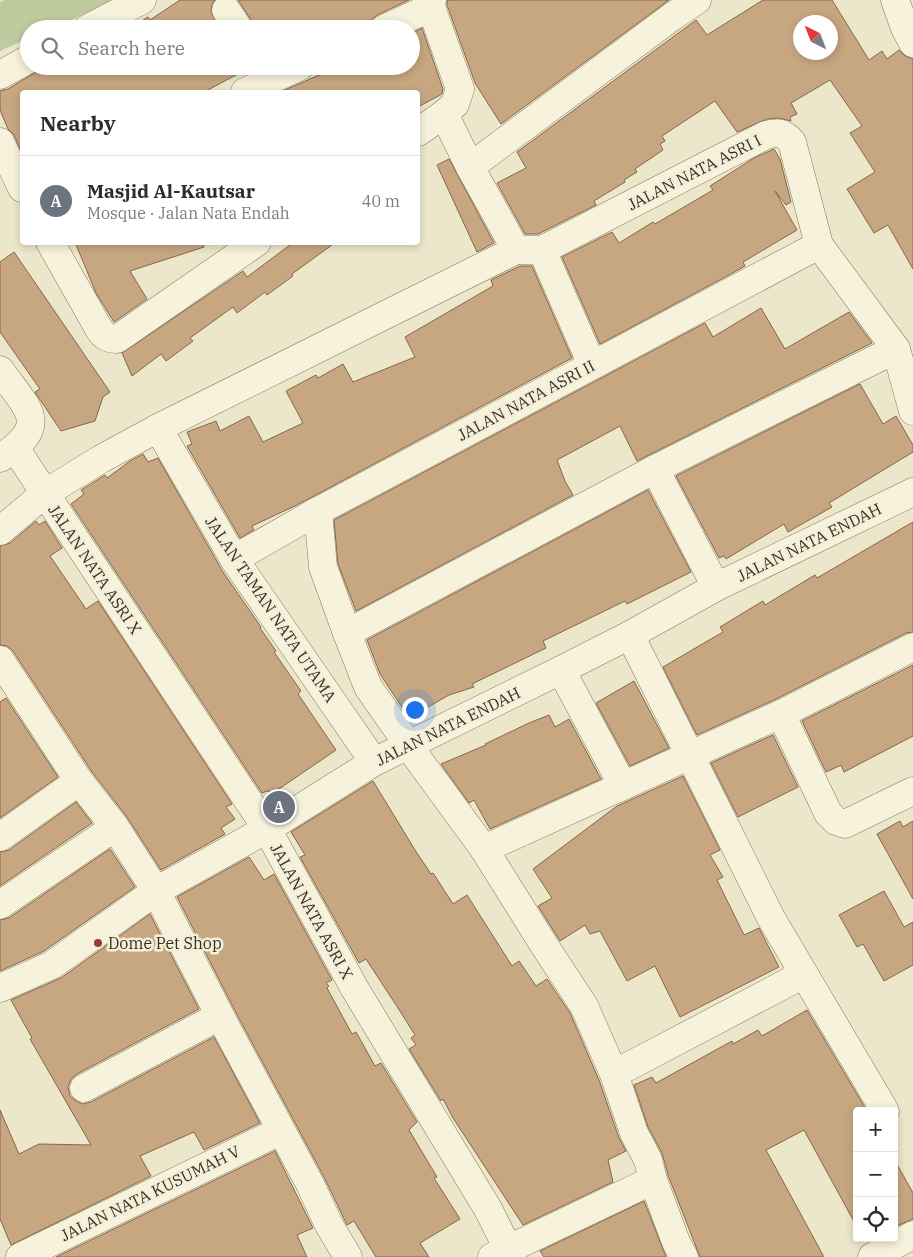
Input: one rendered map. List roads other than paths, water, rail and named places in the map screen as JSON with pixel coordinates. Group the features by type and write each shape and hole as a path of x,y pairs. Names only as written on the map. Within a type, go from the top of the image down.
{"street":[{"path":"104,20 142,0"},
{"path":"470,167 697,0"},
{"path":"895,0 905,28 913,43"},
{"path":"401,20 431,4 460,89 455,104 420,131"},
{"path":"0,75 20,64"},
{"path":"248,90 266,75"},
{"path":"444,114 470,167 529,250 592,365"},
{"name":"JALAN NATA ASRI I","path":"529,250 766,135 777,133 786,135 792,142 819,245 896,349 913,411"},
{"path":"0,142 20,184"},
{"path":"52,245 99,329 107,338 112,339 117,339 253,245"},
{"name":"JALAN NATA ASRI II","path":"234,559 318,511 819,245"},
{"path":"0,531 44,494 101,459 158,428 529,250"},
{"path":"347,633 655,469 896,349"},
{"path":"0,370 31,415 32,426 26,437 8,453"},
{"name":"JALAN TAMAN NATA UTAMA","path":"158,428 234,559 374,762"},
{"name":"JALAN NATA ASRI X","path":"8,453 44,494 267,829 355,989 488,1209 504,1255"},
{"path":"655,469 716,587"},
{"name":"JALAN NATA ENDAH","path":"0,988 52,965 156,891 267,829 374,762 630,635 716,587 913,492"},
{"path":"318,511 323,567 368,687 484,849 584,1006 614,1074 634,1132 648,1160 653,1180 676,1242 684,1257"},
{"path":"630,635 771,918 883,1107"},
{"path":"484,849 781,714 913,647"},
{"path":"560,670 623,786"},
{"path":"4,675 79,781 115,828 156,891 280,1131 310,1184 329,1225 348,1257"},
{"path":"781,714 828,813 836,821 845,824 913,791"},
{"path":"0,837 79,781"},
{"path":"0,905 115,828"},
{"path":"614,1074 804,974"},
{"path":"84,1088 220,1016"},
{"name":"JALAN NATA KUSUMAH V","path":"20,1257 280,1131"},
{"path":"504,1255 653,1180"},
{"path":"872,1257 913,1235"}],"place":[{"name":"Masjid Al-Kautsar","path":"279,807"},
{"name":"Dome Pet Shop","path":"98,943"}]}
